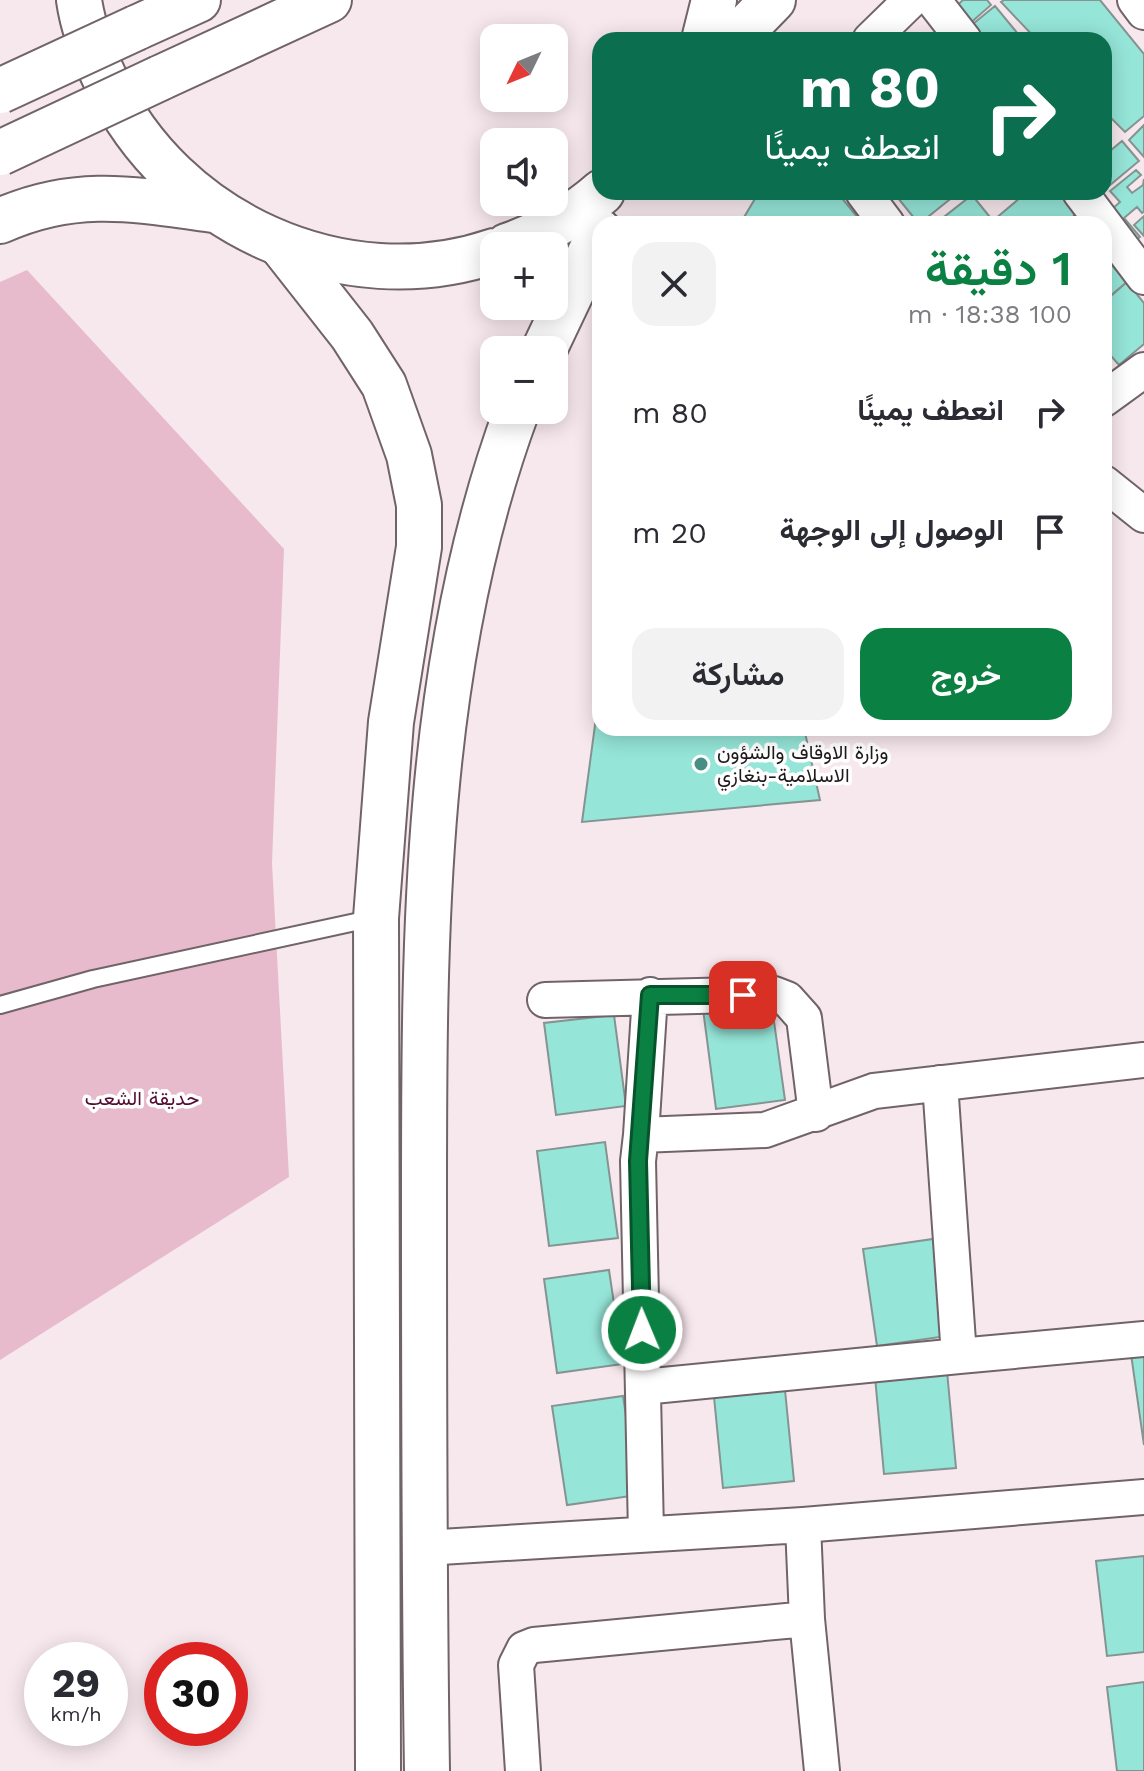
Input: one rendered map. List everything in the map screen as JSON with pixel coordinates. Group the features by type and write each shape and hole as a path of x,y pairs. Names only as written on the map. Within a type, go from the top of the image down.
{"main road":[{"path":"79,0 94,56 115,101 142,142 176,179 214,210 282,246 343,262 407,267 480,256"},
{"path":"0,91 198,0"},
{"path":"0,153 329,0"},
{"path":"706,32 714,0"},
{"path":"742,32 773,0"},
{"path":"0,221 61,202 96,197 129,198 214,210"},
{"path":"541,232 593,200"},
{"path":"282,246 352,335 384,385 409,455 419,505 419,547 391,722 376,918 378,1771"},
{"path":"551,336 592,249"},
{"path":"427,1771 424,985 431,868 448,687 474,550 513,424"}],"street":[{"path":"878,32 911,0"},
{"path":"933,0 958,32"},
{"path":"1135,0 1144,12"},
{"path":"1086,200 1098,216"},
{"path":"1112,234 1144,277"},
{"path":"1112,393 1144,370"},
{"path":"1112,489 1142,511"},
{"path":"545,1000 774,994 787,999 804,1018 816,1114"},
{"path":"646,1533 638,1161 650,995"},
{"path":"641,1135 765,1130 874,1091 1144,1060"},
{"path":"940,1083 959,1356"},
{"path":"643,1387 1144,1339"},
{"path":"424,1548 803,1525 1144,1497"},
{"path":"803,1525 807,1619 822,1771"},
{"path":"523,1771 516,1665 524,1649 534,1645 807,1619"}],"lane":[{"path":"0,1005 93,979 376,918"}],"green space":[{"name":"حديقة الشعب","path":"27,270 284,549 272,863 289,1177 0,1360 0,282"}],"building":[{"path":"963,0 987,0 991,5 968,25 953,9"},
{"path":"1100,0 1144,54 1144,116 1125,132 1112,119 1112,32 1029,32 1001,2"},
{"path":"995,6 1016,32 963,32"},
{"path":"1144,125 1144,157 1129,140"},
{"path":"1122,141 1139,161 1112,183 1112,149"},
{"path":"1136,170 1141,175 1127,187 1132,193 1143,185 1144,179 1144,212 1137,207 1124,218 1140,237 1128,247 1112,228 1112,216 1104,216 1120,202 1112,189"},
{"path":"754,200 844,200 856,216 745,216"},
{"path":"899,200 949,200 929,216 912,216"},
{"path":"966,200 976,200 989,216 945,216"},
{"path":"1018,200 1065,200 1076,214 1074,216 999,216"},
{"path":"1144,216 1144,236 1134,225"},
{"path":"1112,265 1127,282 1112,295"},
{"path":"1127,282 1144,303 1144,344 1119,365 1112,357 1112,294"},
{"name":"وزارة الاوقاف والشؤون الاسلامية-بنغازي","path":"594,736 806,736 820,800 582,822"},
{"path":"771,1000 785,1100 716,1109 703,1009"},
{"path":"614,1015 626,1106 556,1115 544,1023"},
{"path":"605,1142 618,1238 549,1246 537,1151"},
{"path":"933,1239 947,1336 877,1346 863,1249"},
{"path":"609,1270 623,1364 557,1373 544,1279"},
{"path":"1144,1352 1144,1445 1131,1354"},
{"path":"947,1371 956,1468 884,1474 875,1377"},
{"path":"785,1390 794,1481 723,1488 714,1397"},
{"path":"623,1396 638,1495 567,1505 552,1406"},
{"path":"1144,1556 1144,1652 1107,1656 1096,1561"},
{"path":"1144,1682 1144,1771 1117,1771 1107,1687"}],"place":[{"name":"وزارة الاوقاف والشؤون الاسلامية-بنغازي","path":"701,764"}],"route":[{"path":"642,1330 638,1161 650,995 743,995"}]}
